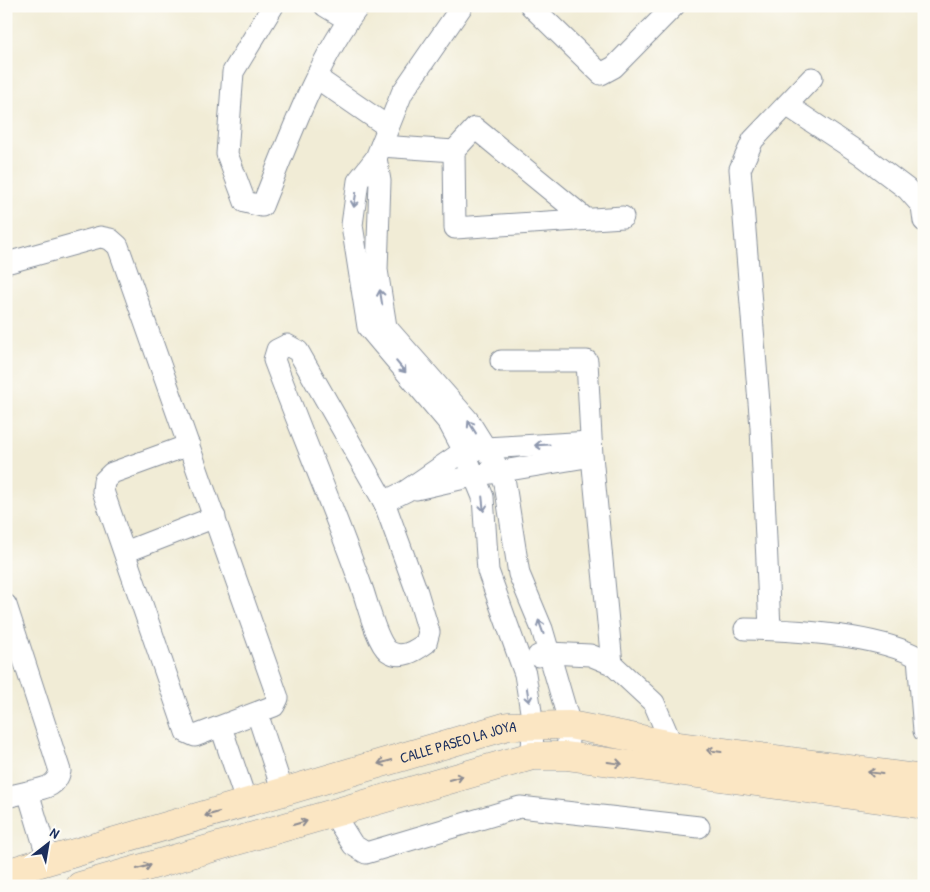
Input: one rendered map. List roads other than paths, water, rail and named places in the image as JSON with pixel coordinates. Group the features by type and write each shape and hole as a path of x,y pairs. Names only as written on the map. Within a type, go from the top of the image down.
{"main road":[{"name":"CALLE PASEO LA JOYA","path":"6,873 248,804 508,726 570,724 672,745 924,779"},
{"path":"80,886 532,756 566,756 924,805"}],"street":[{"path":"273,6 233,72 227,154 245,202 262,206 317,78 353,13 325,6"},
{"path":"531,6 601,74 614,66 674,6"},
{"path":"457,8 402,93 382,144 358,181 352,225 377,327 449,423 500,471 505,484 519,574 542,629 570,724 566,756"},
{"path":"317,78 382,144 454,151"},
{"path":"770,630 760,427 740,169 753,140 788,106 812,78"},
{"path":"788,106 907,189 922,206 924,221"},
{"path":"586,219 475,128 454,151 455,228 623,217"},
{"path":"10,262 100,237 110,239 118,246 278,698 274,706 221,728 195,736 186,732 125,552 102,491 104,481 112,474 188,445"},
{"path":"287,345 298,351 384,502 417,592 429,632 426,644 412,653 395,654 386,649 376,630 354,565 274,360 277,350 287,345"},
{"path":"501,361 587,361 591,449 612,664"},
{"path":"475,449 473,476 483,497 488,571 521,660 533,724 532,756"},
{"path":"384,502 406,491 475,449 591,449"},
{"path":"406,491 591,449"},
{"path":"125,552 215,517"},
{"path":"6,605 60,771 58,779 52,786 6,797"},
{"path":"745,629 866,640 921,659 924,731"},
{"path":"521,660 549,653 590,655 612,664 654,703 672,745"},
{"path":"257,713 283,792"},
{"path":"221,728 248,804"},
{"path":"28,792 49,862"},
{"path":"333,813 353,844 366,853 520,807 698,827"}]}
